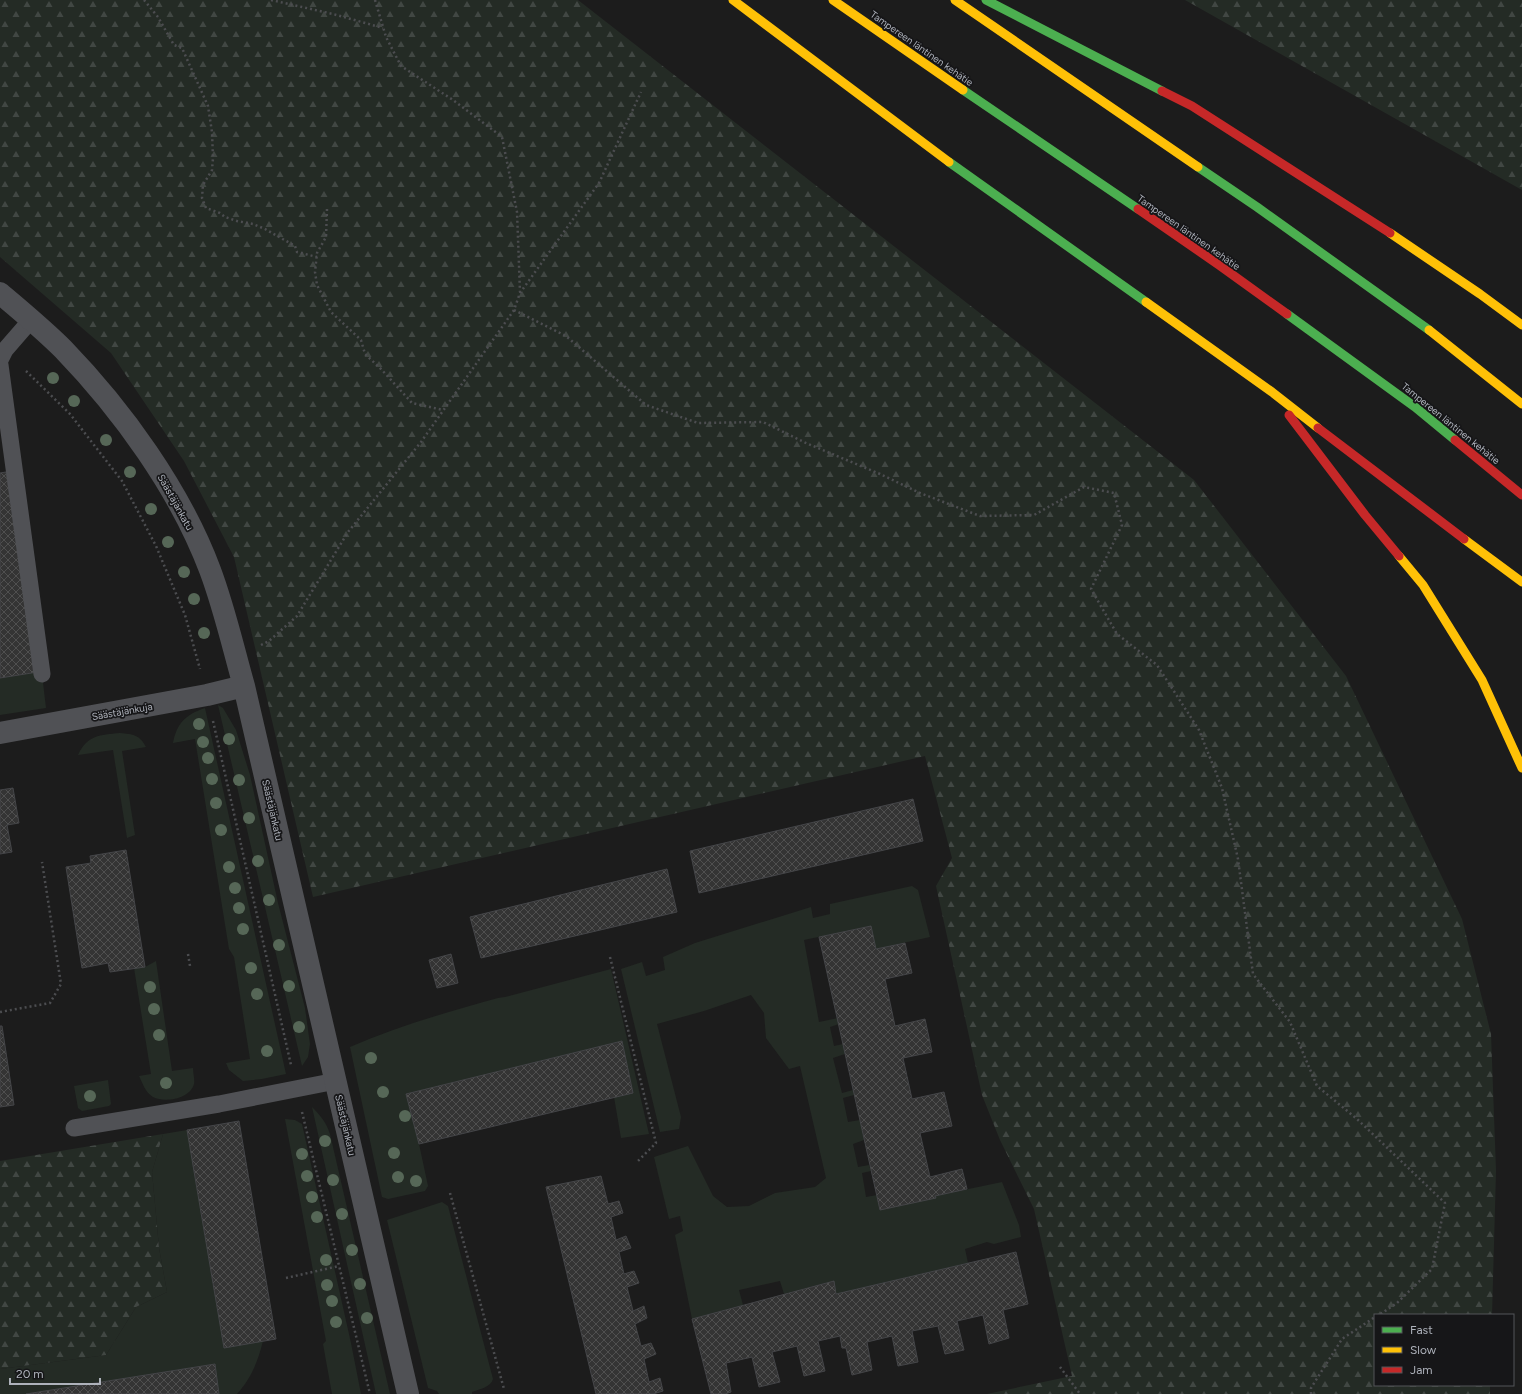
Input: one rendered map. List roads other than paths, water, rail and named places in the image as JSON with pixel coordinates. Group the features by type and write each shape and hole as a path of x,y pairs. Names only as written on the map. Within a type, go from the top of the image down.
{"highway":[{"path":"733,0 914,137 1272,392 1433,517 1522,582"},
{"name":"Tampereen läntinen kehätie","path":"834,0 1219,265 1415,407 1522,495"},
{"path":"955,0 1264,212 1437,336 1522,404"},
{"path":"986,0 1192,106 1372,222 1480,294 1522,325"},
{"path":"1272,392 1365,515 1423,585 1482,680 1522,768"}],"street":[{"name":"Säästäjänkatu","path":"0,293 63,349 100,390 128,425 155,464 192,529 210,569 228,623 244,686 408,1394"},
{"name":"Säästäjänkuja","path":"0,733 207,695 244,686"}],"lane":[{"path":"31,320 2,358 42,674"},
{"path":"74,1128 212,1105 336,1081"}]}
